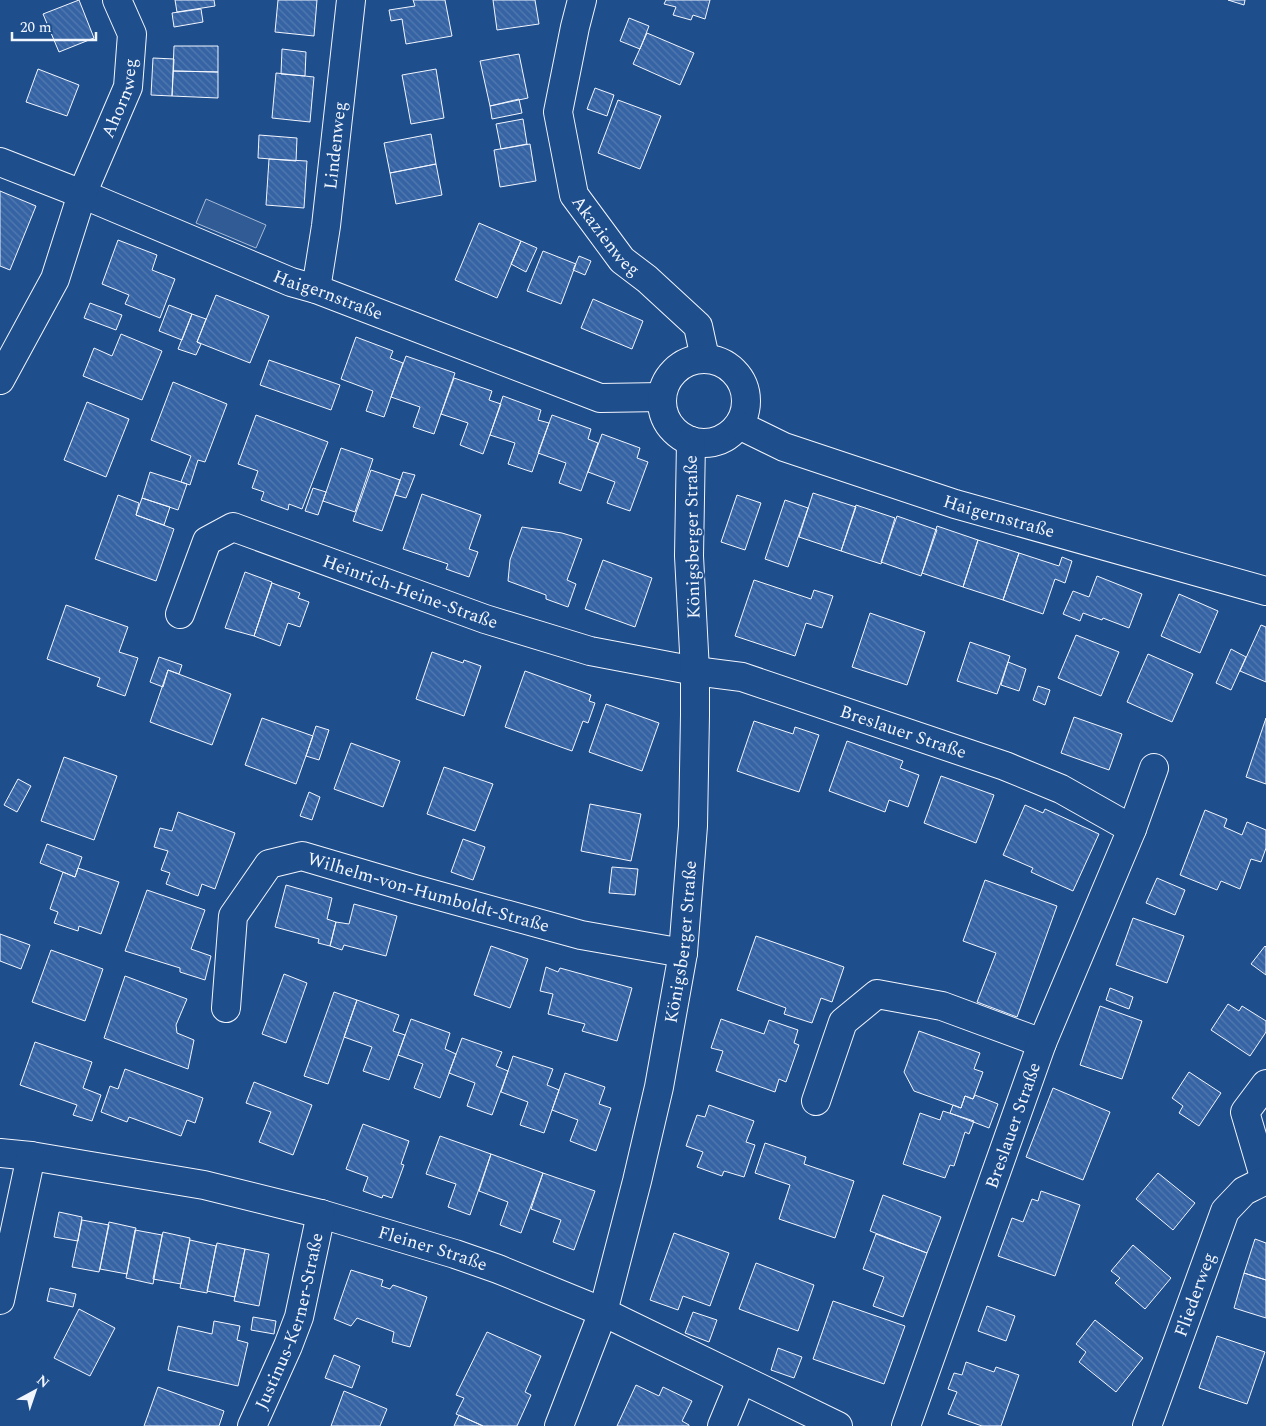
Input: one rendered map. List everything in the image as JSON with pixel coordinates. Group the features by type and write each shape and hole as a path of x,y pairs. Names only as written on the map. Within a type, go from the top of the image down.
{"street":[{"name":"Ahornweg","path":"0,380 55,280 82,194 128,87 132,34 117,0"},
{"name":"Lindenweg","path":"316,290 326,226 351,0"},
{"name":"Akazienweg","path":"582,0 558,112 574,195 622,260 698,326 705,358"},
{"name":"Haigernstraße","path":"0,162 82,194 291,282 600,398 662,397"},
{"path":"705,358 720,361 736,373 745,388 747,406 739,425 728,437 710,443 691,441 677,433 666,418 662,397 666,382 675,370 690,361 705,358"},
{"name":"Haigernstraße","path":"739,425 784,447 955,504 1266,592"},
{"name":"Königsberger Straße","path":"559,1426 603,1312 659,1087 683,953 693,826 695,671 689,556 691,441"},
{"name":"Heinrich-Heine-Straße","path":"180,614 207,541 233,527 494,622 590,652 695,671"},
{"name":"Breslauer Straße","path":"695,671 742,677 1005,766 1061,789 1132,829"},
{"name":"Breslauer Straße","path":"906,1426 1042,1043 1132,829 1154,768"},
{"name":"Wilhelm-von-Humboldt-Straße","path":"226,1008 233,916 269,864 302,856 581,935 683,953"},
{"path":"816,1101 843,1022 877,994 942,1006 1042,1043"},
{"path":"1265,1180 1245,1112 1266,1084"},
{"name":"Fleiner Straße","path":"0,1153 31,1156 204,1185 321,1214 455,1254 498,1269 603,1312 838,1426"},
{"path":"0,1300 31,1156"},
{"name":"Fliederweg","path":"1147,1426 1225,1210 1244,1191 1265,1180"},
{"name":"Justinus-Kerner-Straße","path":"252,1426 299,1317 321,1214"},
{"path":"722,1426 741,1380"}],"shaded area":[{"path":"206,199 266,225 256,248 196,223"}],"building":[{"path":"79,0 94,38 59,52 43,14"},
{"path":"175,0 214,0 215,6 177,12"},
{"path":"278,0 317,0 314,36 275,32"},
{"path":"413,0 445,0 452,36 406,44 402,19 391,21 389,10 415,6"},
{"path":"493,0 535,0 539,24 497,30"},
{"path":"666,0 710,0 705,19 693,15 691,20 673,15 676,7 664,4"},
{"path":"1228,0 1245,0 1244,5"},
{"path":"201,9 203,22 174,27 172,13"},
{"path":"629,18 649,26 640,49 620,41"},
{"path":"647,33 694,53 680,85 633,64"},
{"path":"174,46 218,46 218,72 173,71"},
{"path":"282,49 306,52 305,76 281,74"},
{"path":"519,54 528,98 490,106 480,61"},
{"path":"153,58 174,59 172,96 151,95"},
{"path":"38,69 79,85 67,116 26,102"},
{"path":"436,69 444,118 411,124 402,75"},
{"path":"173,71 218,72 218,98 172,96"},
{"path":"276,73 314,77 310,122 272,118"},
{"path":"595,88 614,95 607,116 587,109"},
{"path":"519,99 522,113 492,119 490,106"},
{"path":"618,100 661,116 640,169 598,153"},
{"path":"523,119 527,144 501,149 496,124"},
{"path":"431,134 436,164 390,173 384,143"},
{"path":"259,135 297,138 296,161 258,158"},
{"path":"530,144 536,181 500,187 494,150"},
{"path":"269,159 307,161 304,208 266,205"},
{"path":"436,164 442,195 396,204 390,173"},
{"path":"0,191 36,206 10,270 0,266"},
{"path":"479,223 521,241 497,298 455,280"},
{"path":"118,240 157,255 152,270 175,279 160,318 125,304 129,295 102,284"},
{"path":"521,241 537,248 526,272 511,264"},
{"path":"543,251 576,264 561,304 527,291"},
{"path":"579,256 591,261 585,275 573,270"},
{"path":"216,295 269,316 250,363 197,342"},
{"path":"593,299 643,321 632,349 581,328"},
{"path":"90,303 122,315 116,330 84,318"},
{"path":"169,305 192,314 182,340 159,331"},
{"path":"192,314 206,319 197,342 201,344 196,355 178,349"},
{"path":"121,334 162,351 142,400 83,376 94,348 112,356"},
{"path":"356,337 393,351 390,358 403,363 384,417 366,411 373,391 341,379"},
{"path":"406,356 455,373 434,434 413,427 420,407 391,397"},
{"path":"269,360 340,385 331,410 260,385"},
{"path":"454,378 492,391 489,400 501,404 483,454 460,445 468,423 441,414"},
{"path":"173,382 227,404 205,462 198,460 190,485 181,482 191,456 151,440"},
{"path":"503,396 541,410 538,420 549,423 532,472 508,464 515,443 490,435"},
{"path":"87,402 129,419 106,477 64,460"},
{"path":"256,415 328,442 302,509 289,504 288,510 261,500 264,492 252,488 258,471 238,464"},
{"path":"552,415 591,429 588,439 598,443 581,491 559,483 566,463 538,453"},
{"path":"602,434 640,448 637,458 648,462 630,511 607,503 615,482 588,472"},
{"path":"341,448 373,459 355,512 323,501"},
{"path":"371,470 400,480 382,531 353,521"},
{"path":"150,472 187,484 178,510 142,498"},
{"path":"403,472 415,475 406,498 395,495"},
{"path":"313,488 326,492 318,515 305,511"},
{"path":"813,493 856,507 841,551 799,537"},
{"path":"422,494 481,515 469,549 478,552 469,577 446,569 448,564 403,549"},
{"path":"118,495 139,503 136,515 174,529 156,581 95,559"},
{"path":"737,495 761,503 745,550 721,542"},
{"path":"142,498 170,507 164,525 136,515"},
{"path":"785,500 808,508 788,567 765,559"},
{"path":"856,505 895,518 881,564 841,551"},
{"path":"897,516 937,530 921,576 881,562"},
{"path":"937,526 978,540 963,587 922,573"},
{"path":"522,527 562,533 582,539 567,580 576,584 568,607 546,599 546,595 508,581 510,560"},
{"path":"978,540 1019,553 1003,600 963,587"},
{"path":"1019,553 1059,566 1062,557 1072,561 1065,583 1055,579 1043,614 1003,600"},
{"path":"603,560 652,578 635,627 585,609"},
{"path":"245,572 272,582 254,636 225,628"},
{"path":"1097,576 1142,594 1129,628 1083,613 1080,621 1063,614 1073,591 1089,597"},
{"path":"754,580 811,599 814,590 833,596 822,628 806,623 795,656 735,636"},
{"path":"272,583 300,593 298,598 309,602 300,627 288,623 280,646 254,636"},
{"path":"1179,594 1218,611 1200,653 1161,636"},
{"path":"66,605 128,627 119,652 138,658 125,696 97,686 100,678 47,659"},
{"path":"870,613 925,632 907,685 852,667"},
{"path":"1261,625 1266,627 1266,682 1240,671"},
{"path":"1076,635 1119,652 1101,696 1058,678"},
{"path":"970,642 1010,656 997,694 957,681"},
{"path":"1231,649 1246,657 1231,690 1216,683"},
{"path":"432,652 463,663 464,660 481,666 464,716 416,699"},
{"path":"1148,654 1193,674 1172,722 1127,702"},
{"path":"159,657 182,665 179,674 168,670 163,687 150,682"},
{"path":"1008,662 1026,669 1019,691 1001,685"},
{"path":"168,670 231,694 212,745 150,722"},
{"path":"525,671 591,695 589,701 595,703 588,723 583,721 572,751 505,727"},
{"path":"1038,686 1050,690 1045,705 1033,700"},
{"path":"606,704 659,723 642,771 589,752"},
{"path":"1074,717 1122,734 1109,770 1061,753"},
{"path":"262,718 313,736 296,784 245,765"},
{"path":"1266,718 1266,784 1246,777"},
{"path":"754,721 793,734 795,727 819,735 799,792 737,771"},
{"path":"316,726 329,730 319,760 306,756"},
{"path":"847,741 903,761 900,768 919,775 908,807 889,800 885,812 829,791"},
{"path":"351,743 400,761 383,807 334,789"},
{"path":"64,757 117,776 94,840 41,821"},
{"path":"444,767 493,784 475,831 427,814"},
{"path":"941,776 994,795 976,843 924,823"},
{"path":"18,779 31,786 17,812 4,805"},
{"path":"309,792 320,797 312,820 300,816"},
{"path":"590,804 641,814 631,861 581,851"},
{"path":"1025,805 1043,813 1045,809 1099,834 1073,891 1031,872 1033,868 1003,855"},
{"path":"1205,810 1227,819 1224,827 1242,835 1247,822 1266,830 1266,848 1261,862 1251,859 1240,889 1221,881 1217,890 1180,875"},
{"path":"178,812 235,833 215,889 202,884 198,896 166,884 170,873 161,870 168,851 154,847 160,828 172,831"},
{"path":"463,839 485,847 473,880 451,872"},
{"path":"47,844 82,857 75,877 40,863"},
{"path":"612,867 638,869 635,895 609,893"},
{"path":"78,868 119,882 101,934 79,926 78,931 54,923 58,912 50,909 63,872 75,877"},
{"path":"1157,878 1185,890 1175,915 1146,903"},
{"path":"985,880 1057,906 1017,1017 977,1002 996,953 963,941"},
{"path":"286,885 332,898 327,919 336,922 330,946 318,943 319,939 275,927"},
{"path":"147,890 205,910 191,949 211,956 205,980 180,972 180,968 125,951"},
{"path":"354,904 397,916 386,956 344,945 342,950 330,946 336,922 349,924"},
{"path":"1133,918 1184,936 1167,983 1116,965"},
{"path":"0,934 30,945 21,969 0,961"},
{"path":"756,936 844,967 832,1002 821,998 812,1023 784,1014 786,1008 737,990"},
{"path":"491,946 528,959 510,1008 474,995"},
{"path":"1266,947 1266,975 1251,964"},
{"path":"51,950 103,969 85,1021 32,1002"},
{"path":"546,967 558,972 560,968 632,988 617,1041 582,1031 585,1024 548,1014 553,994 540,991"},
{"path":"284,974 307,983 286,1043 262,1034"},
{"path":"125,976 187,999 176,1025 177,1033 194,1040 188,1069 104,1038"},
{"path":"1110,988 1133,997 1129,1009 1106,1000"},
{"path":"334,992 357,1000 328,1084 304,1076"},
{"path":"357,1000 399,1015 393,1031 405,1035 389,1080 363,1071 372,1047 344,1037"},
{"path":"1228,1004 1239,1011 1242,1006 1266,1021 1266,1032 1250,1056 1211,1030"},
{"path":"1100,1006 1142,1021 1122,1079 1080,1065"},
{"path":"411,1019 450,1033 445,1049 456,1054 440,1098 414,1088 423,1064 398,1055"},
{"path":"721,1019 764,1034 769,1020 798,1030 794,1043 799,1045 786,1082 779,1079 775,1092 716,1071 723,1051 711,1048"},
{"path":"919,1031 980,1053 974,1069 983,1072 973,1099 965,1096 961,1108 914,1091 904,1072"},
{"path":"462,1038 502,1052 496,1066 508,1071 492,1115 467,1106 475,1083 449,1073"},
{"path":"35,1042 92,1062 83,1088 101,1095 92,1121 73,1115 77,1105 20,1085"},
{"path":"513,1056 553,1069 547,1085 559,1090 544,1133 520,1125 528,1102 501,1092"},
{"path":"125,1069 203,1098 195,1123 187,1120 181,1136 129,1117 127,1122 101,1112 110,1086 118,1089"},
{"path":"1189,1072 1221,1093 1199,1126 1179,1113 1183,1106 1172,1098"},
{"path":"565,1073 605,1087 599,1104 611,1108 596,1151 570,1141 578,1120 552,1110"},
{"path":"254,1082 312,1105 293,1155 259,1142 271,1112 246,1103"},
{"path":"1053,1088 1110,1112 1083,1180 1026,1157"},
{"path":"975,1095 998,1104 989,1128 950,1113 953,1105 961,1108 965,1096 973,1099"},
{"path":"709,1105 754,1121 746,1142 755,1145 744,1177 724,1171 722,1176 697,1167 703,1152 686,1146 697,1115 705,1117"},
{"path":"943,1111 974,1121 969,1134 965,1132 954,1166 950,1165 945,1178 903,1164 920,1113 940,1120"},
{"path":"363,1124 409,1141 401,1164 404,1165 392,1198 383,1195 382,1198 363,1191 368,1177 346,1169"},
{"path":"440,1136 491,1154 470,1215 448,1207 456,1184 426,1174"},
{"path":"765,1143 806,1157 804,1164 854,1181 835,1238 779,1219 790,1185 755,1173"},
{"path":"491,1154 543,1173 521,1233 500,1225 508,1202 479,1191"},
{"path":"543,1173 595,1191 574,1250 553,1242 561,1220 531,1209"},
{"path":"1158,1173 1195,1203 1173,1230 1136,1199"},
{"path":"1041,1191 1080,1205 1055,1276 998,1256 1012,1218 1023,1222 1032,1199 1038,1201"},
{"path":"883,1195 941,1217 927,1253 870,1231"},
{"path":"59,1212 82,1217 78,1241 54,1237"},
{"path":"82,1220 109,1225 99,1272 72,1267"},
{"path":"109,1222 136,1228 127,1274 100,1269"},
{"path":"135,1230 162,1235 153,1284 126,1278"},
{"path":"163,1232 190,1238 181,1284 153,1279"},
{"path":"674,1233 729,1253 710,1306 683,1296 678,1310 650,1300"},
{"path":"876,1234 927,1253 903,1317 873,1306 884,1277 863,1269"},
{"path":"1255,1239 1266,1243 1266,1280 1244,1273"},
{"path":"190,1240 216,1246 207,1293 180,1288"},
{"path":"217,1243 245,1249 235,1297 207,1291"},
{"path":"1133,1245 1171,1278 1145,1309 1115,1283 1120,1278 1111,1271"},
{"path":"245,1249 269,1254 259,1306 234,1301"},
{"path":"756,1263 814,1285 798,1331 739,1309"},
{"path":"351,1270 383,1280 381,1286 390,1289 393,1285 427,1297 410,1347 392,1342 394,1332 357,1318 351,1326 334,1319"},
{"path":"1244,1273 1266,1280 1266,1318 1234,1308"},
{"path":"50,1288 76,1294 73,1307 47,1301"},
{"path":"833,1301 905,1326 884,1384 813,1359"},
{"path":"987,1306 1015,1316 1006,1341 978,1331"},
{"path":"79,1309 115,1328 90,1376 54,1358"},
{"path":"693,1312 717,1320 709,1342 685,1333"},
{"path":"253,1317 276,1321 274,1334 251,1330"},
{"path":"1095,1320 1143,1358 1116,1392 1079,1362 1086,1352 1076,1344"},
{"path":"214,1321 240,1326 237,1340 248,1343 238,1386 168,1370 178,1326 212,1334"},
{"path":"487,1332 541,1356 525,1392 531,1395 517,1426 483,1426 456,1414 464,1398 456,1395"},
{"path":"1217,1336 1265,1352 1247,1404 1199,1388"},
{"path":"778,1348 802,1357 794,1378 771,1370"},
{"path":"334,1355 360,1366 352,1388 325,1378"},
{"path":"966,1362 994,1372 996,1367 1019,1375 1001,1426 982,1426 948,1414 957,1392 948,1389 954,1373 962,1375"},
{"path":"636,1385 659,1396 663,1387 692,1401 682,1421 689,1426 617,1426"},
{"path":"158,1387 224,1411 219,1426 144,1426"},
{"path":"344,1391 387,1409 380,1426 331,1426"},
{"path":"459,1415 483,1426 454,1426"}]}
